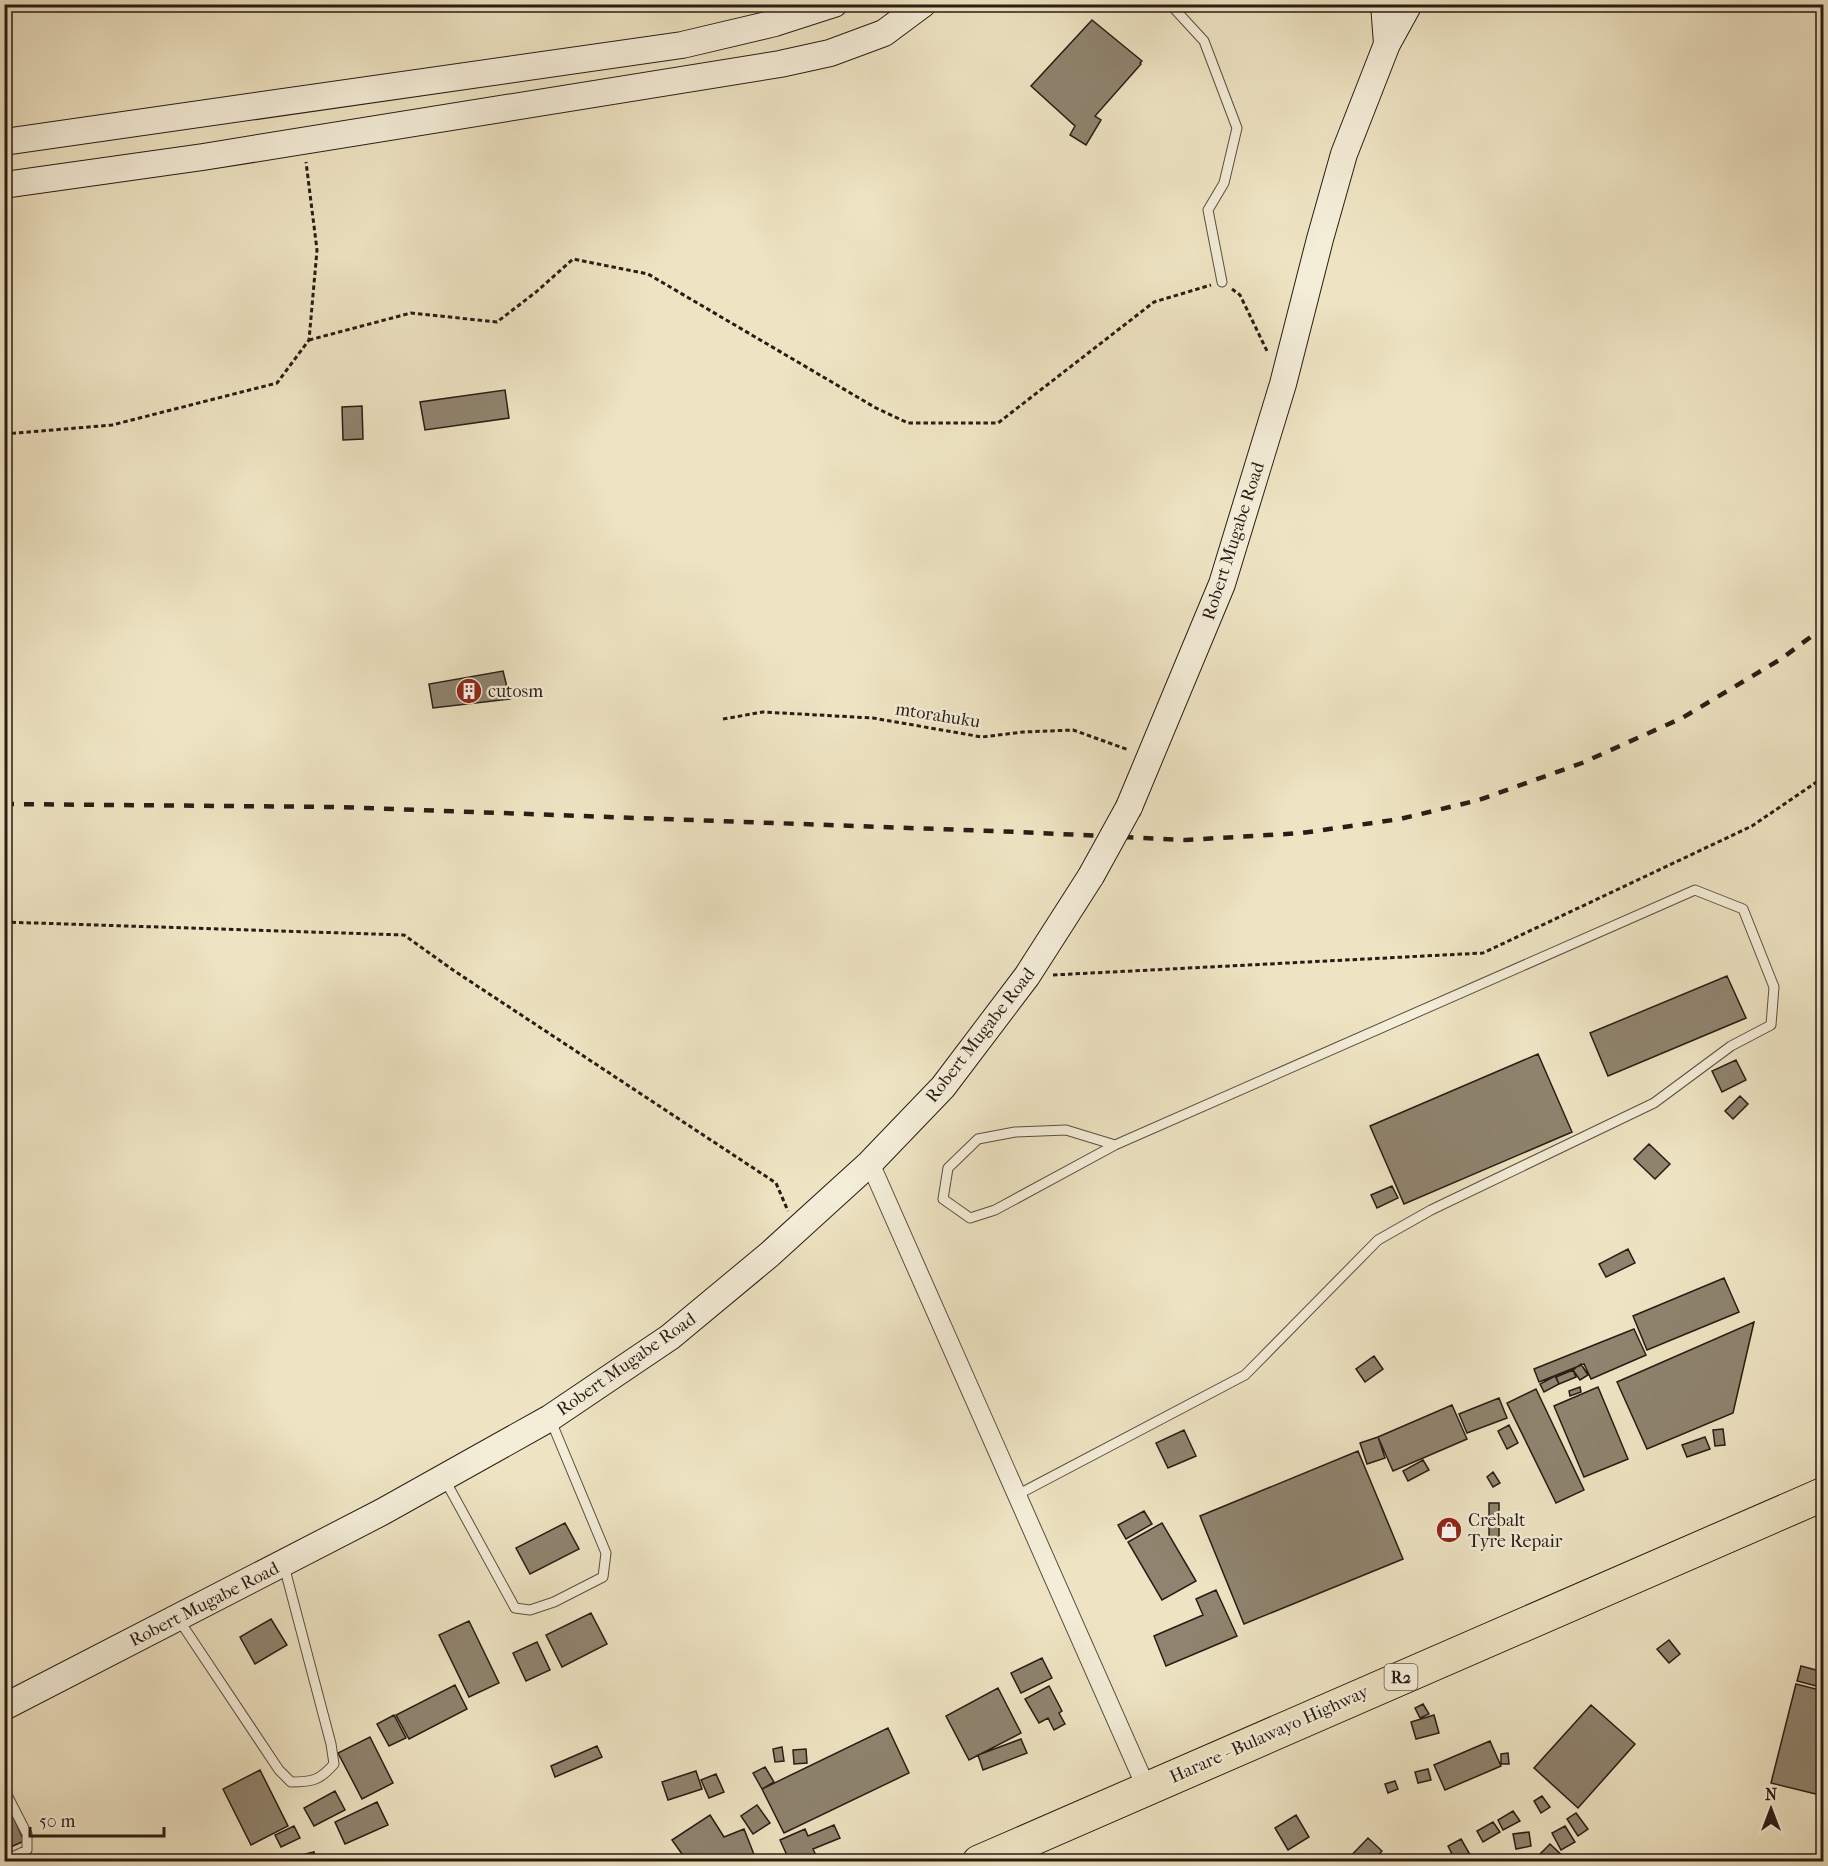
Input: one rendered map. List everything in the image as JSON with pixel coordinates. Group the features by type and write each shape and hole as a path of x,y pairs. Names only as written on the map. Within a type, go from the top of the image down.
{"highway":[{"name":"Harare - Bulawayo Highway","path":"979,1862 1824,1494"}],"street":[{"path":"4,142 682,45 775,23 834,4"},
{"path":"4,185 303,141 780,64 830,53 885,33 922,4"},
{"path":"1384,4 1387,44"},
{"name":"Robert Mugabe Road","path":"4,1707 382,1512 549,1418 670,1337 797,1230 870,1163 943,1087 1027,976 1091,876 1129,807 1222,584 1283,384 1344,154 1387,44 1409,4"},
{"path":"870,1163 1146,1788"}],"lane":[{"path":"1170,4 1204,42 1237,128 1224,183 1208,210 1222,282"},
{"path":"1017,1495 1245,1375 1378,1240 1431,1210 1654,1103 1731,1046 1771,1025 1774,987 1743,909 1695,890 1115,1146 995,1209 970,1218 943,1199 948,1168 978,1139 1015,1132 1066,1130 1115,1146"},
{"path":"444,1478 514,1608 530,1610 546,1605 603,1577 606,1553 549,1418"},
{"path":"178,1618 279,1770 291,1782 306,1782 323,1776 334,1764 332,1744 283,1564"},
{"path":"4,1789 27,1834 27,1850 4,1861"}],"path":[{"path":"4,434 112,425 277,383 309,340 317,250 303,141"},
{"path":"309,340 411,313 497,322 573,259 648,274 876,408 908,423 998,423 1154,302 1222,282 1240,295 1283,384"},
{"name":"mtorahuku","path":"723,719 763,712 873,718 982,737 1073,729 1135,753"},
{"path":"1027,976 1484,952 1752,826 1824,777"},
{"path":"4,922 404,935 776,1183 797,1230"}],"building":[{"path":"1092,20 1142,61 1095,116 1101,120 1086,145 1070,135 1075,126 1031,86"},
{"path":"505,390 509,418 425,430 420,402"},
{"path":"362,406 363,439 343,440 342,407"},
{"name":"cutosm","path":"503,671 510,699 433,708 429,684"},
{"path":"1727,976 1746,1018 1608,1076 1590,1033"},
{"path":"1538,1054 1572,1132 1404,1204 1370,1126"},
{"path":"1736,1060 1746,1080 1722,1092 1712,1071"},
{"path":"1740,1096 1748,1104 1733,1119 1725,1111"},
{"path":"1649,1144 1670,1164 1655,1179 1634,1159"},
{"path":"1392,1186 1398,1198 1377,1208 1371,1195"},
{"path":"1628,1249 1635,1263 1606,1277 1599,1264"},
{"path":"1724,1278 1739,1312 1647,1350 1633,1316"},
{"path":"1754,1322 1733,1413 1647,1449 1617,1382"},
{"path":"1634,1329 1646,1355 1591,1379 1584,1364 1539,1382 1534,1369"},
{"path":"1374,1356 1383,1369 1365,1382 1356,1369"},
{"path":"1581,1364 1588,1375 1580,1380 1573,1370"},
{"path":"1573,1370 1576,1377 1559,1384 1556,1377"},
{"path":"1555,1376 1559,1384 1544,1392 1540,1384"},
{"path":"1580,1387 1581,1392 1570,1396 1569,1391"},
{"path":"1598,1387 1628,1459 1584,1477 1554,1406"},
{"path":"1536,1389 1584,1490 1556,1503 1507,1403"},
{"path":"1499,1398 1507,1418 1467,1433 1459,1414"},
{"path":"1452,1405 1467,1439 1393,1471 1378,1437"},
{"path":"1509,1425 1518,1443 1507,1449 1498,1431"},
{"path":"1723,1429 1725,1445 1715,1446 1713,1430"},
{"path":"1184,1430 1196,1456 1168,1468 1156,1443"},
{"path":"1378,1437 1385,1458 1367,1464 1360,1443"},
{"path":"1705,1437 1710,1449 1687,1457 1682,1445"},
{"path":"1358,1451 1403,1559 1244,1624 1200,1516"},
{"path":"1423,1460 1429,1470 1408,1481 1403,1471"},
{"path":"1493,1472 1500,1483 1493,1487 1487,1477"},
{"path":"1489,1503 1499,1503 1499,1537 1489,1537"},
{"path":"1144,1511 1152,1524 1126,1539 1118,1525"},
{"path":"565,1523 579,1549 530,1574 516,1548"},
{"path":"1162,1523 1196,1581 1162,1600 1128,1542"},
{"path":"1216,1590 1237,1636 1166,1666 1154,1636 1203,1615 1196,1599"},
{"path":"591,1613 607,1644 562,1667 546,1635"},
{"path":"271,1619 287,1645 255,1664 240,1637"},
{"path":"469,1621 499,1683 469,1697 439,1635"},
{"path":"1669,1640 1680,1654 1669,1663 1657,1649"},
{"path":"537,1642 550,1670 526,1681 513,1653"},
{"path":"1042,1658 1052,1678 1021,1693 1011,1673"},
{"path":"1801,1666 1824,1672 1824,1688 1797,1681"},
{"path":"1796,1684 1824,1691 1824,1796 1771,1783"},
{"path":"455,1685 467,1709 409,1739 396,1715"},
{"path":"1049,1686 1062,1711 1059,1713 1065,1724 1054,1730 1048,1718 1039,1723 1025,1699"},
{"path":"998,1688 1021,1733 969,1760 946,1716"},
{"path":"1423,1704 1429,1714 1420,1718 1415,1708"},
{"path":"1591,1705 1635,1744 1578,1808 1534,1768"},
{"path":"394,1715 406,1738 389,1746 377,1724"},
{"path":"1434,1715 1439,1733 1416,1739 1411,1722"},
{"path":"888,1728 909,1773 784,1833 762,1789"},
{"path":"370,1737 393,1783 362,1799 338,1753"},
{"path":"1021,1739 1027,1753 983,1770 978,1755"},
{"path":"1490,1741 1501,1766 1445,1790 1434,1765"},
{"path":"597,1746 602,1757 555,1777 551,1766"},
{"path":"782,1747 784,1761 775,1762 773,1749"},
{"path":"806,1749 807,1763 794,1764 793,1750"},
{"path":"1508,1753 1509,1764 1501,1764 1501,1754"},
{"path":"765,1767 774,1782 762,1789 753,1773"},
{"path":"1428,1769 1431,1780 1418,1783 1415,1772"},
{"path":"260,1770 288,1826 251,1845 223,1789"},
{"path":"696,1771 702,1789 668,1800 662,1782"},
{"path":"716,1774 724,1792 709,1798 701,1780"},
{"path":"1395,1781 1398,1789 1388,1793 1385,1784"},
{"path":"335,1791 345,1810 314,1826 304,1808"},
{"path":"4,1796 24,1841 4,1850"},
{"path":"1542,1796 1550,1807 1541,1813 1534,1801"},
{"path":"377,1802 388,1825 345,1844 335,1822"},
{"path":"757,1805 770,1823 753,1834 741,1816"},
{"path":"1513,1811 1520,1821 1503,1830 1498,1820"},
{"path":"1576,1813 1588,1829 1578,1836 1567,1819"},
{"path":"710,1815 724,1837 744,1829 755,1857 744,1862 664,1862 682,1854 672,1840"},
{"path":"1296,1815 1309,1837 1288,1850 1275,1828"},
{"path":"1493,1822 1500,1832 1483,1842 1477,1831"},
{"path":"834,1825 840,1838 813,1849 819,1862 790,1862 780,1840 805,1829 808,1836"},
{"path":"294,1826 300,1838 281,1847 275,1835"},
{"path":"1565,1826 1575,1842 1561,1850 1552,1833"},
{"path":"1529,1832 1531,1846 1516,1849 1513,1834"},
{"path":"1368,1838 1382,1851 1372,1862 1345,1862"},
{"path":"1461,1839 1472,1858 1466,1862 1456,1862 1448,1846"},
{"path":"1550,1844 1569,1862 1532,1862"},
{"path":"314,1852 316,1862 294,1862 293,1857"}],"railway":[{"path":"4,804 337,807 1186,840 1302,833 1400,819 1479,800 1582,763 1682,718 1781,659 1824,627"}],"place":[{"name":"cutosm","path":"469,691"},
{"name":"Crebalt Tyre Repair","path":"1449,1530"}]}
